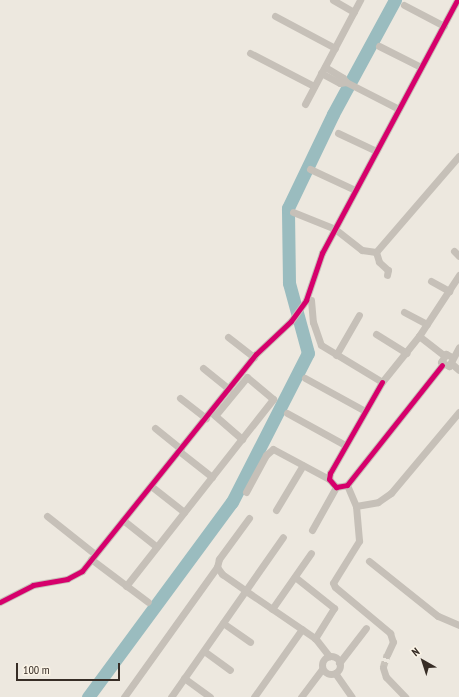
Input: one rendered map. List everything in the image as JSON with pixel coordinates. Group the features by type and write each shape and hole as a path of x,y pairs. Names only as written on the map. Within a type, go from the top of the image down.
{"street":[{"path":"333,0 354,12"},
{"path":"305,104 360,0"},
{"path":"382,382 336,355 318,341 308,300 314,272 335,229 457,0"},
{"path":"404,5 444,26"},
{"path":"275,16 334,48"},
{"path":"378,46 421,67"},
{"path":"250,53 314,86"},
{"path":"323,70 340,83 346,82 399,109"},
{"path":"338,133 376,151"},
{"path":"376,252 459,156"},
{"path":"310,169 355,190"},
{"path":"293,212 335,229 362,250 376,252"},
{"path":"376,252 379,262 388,270 387,275"},
{"path":"329,479 330,472 382,382 420,336 459,275"},
{"path":"431,281 448,291"},
{"path":"213,414 229,389 254,358 291,321 308,300"},
{"path":"404,312 427,324"},
{"path":"336,355 359,315"},
{"path":"376,334 406,353"},
{"path":"420,336 443,355 452,360 459,370"},
{"path":"228,337 254,358"},
{"path":"336,487 347,485 442,364 452,360 459,347"},
{"path":"442,364 443,355"},
{"path":"203,368 229,389"},
{"path":"0,602 33,585 75,577 206,418 213,414 247,377 273,399 126,586"},
{"path":"305,378 365,411"},
{"path":"180,398 206,418"},
{"path":"356,506 378,502 391,493 459,412"},
{"path":"287,413 345,445"},
{"path":"213,414 242,439"},
{"path":"154,428 212,477"},
{"path":"246,492 266,455 273,449 329,479 336,487"},
{"path":"276,510 303,465"},
{"path":"347,485 356,506 360,540 354,552 334,579 334,588 390,634 393,642 387,655"},
{"path":"151,486 184,512"},
{"path":"312,530 336,487"},
{"path":"47,516 126,586 148,602"},
{"path":"124,697 217,567 219,559 249,518"},
{"path":"123,520 157,547"},
{"path":"171,697 246,592 283,537"},
{"path":"272,609 311,553"},
{"path":"369,561 438,616 459,625"},
{"path":"217,567 222,574 246,592 315,638 329,656 334,657 339,663"},
{"path":"295,577 334,608 315,638"},
{"path":"223,623 250,642"},
{"path":"322,669 325,673 335,673 339,670 339,663 366,628"},
{"path":"254,697 302,629"},
{"path":"204,651 230,670"},
{"path":"301,697 322,669 322,664 329,656"},
{"path":"383,668 386,677 405,697"},
{"path":"335,673 349,696"},
{"path":"184,678 210,697"}],"waterway":[{"path":"88,697 232,502 308,353 289,283 288,208 333,114 395,0"}],"tunnel":[{"path":"383,668 387,655"}],"cycle path":[{"path":"0,602 33,585 67,579 82,571 256,354 291,321 306,300 322,253 457,0"},
{"path":"382,382 330,473 329,479 336,487 347,485 442,365"}]}
